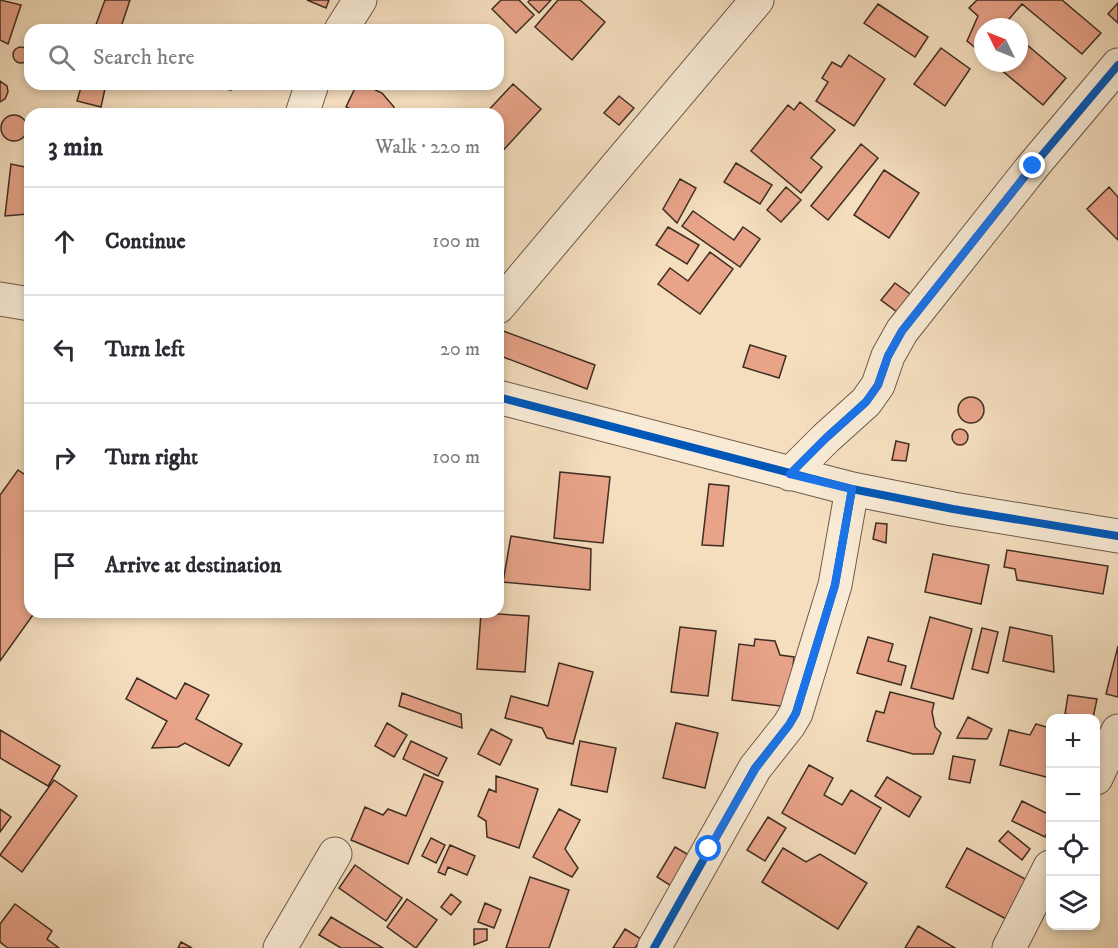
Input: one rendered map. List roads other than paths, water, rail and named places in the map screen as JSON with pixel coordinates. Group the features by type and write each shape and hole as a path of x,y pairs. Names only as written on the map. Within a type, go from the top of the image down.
{"street":[{"path":"345,24 360,0"},
{"path":"504,300 757,0"},
{"path":"790,474 866,402 878,385 888,356 902,331 1033,166 1118,65"},
{"path":"304,108 310,90"},
{"path":"0,299 24,303"},
{"path":"504,399 852,489 953,509 1118,536"},
{"path":"654,948 756,768 796,713 835,585 852,489"},
{"path":"1100,768 1118,731"},
{"path":"280,948 335,854"},
{"path":"1009,948 1046,875"}]}
